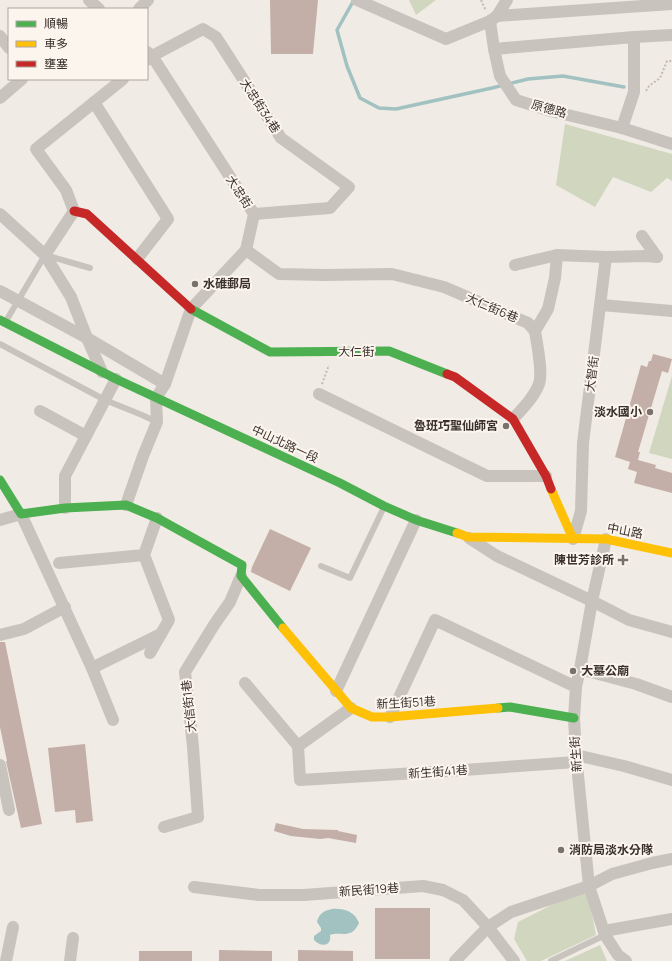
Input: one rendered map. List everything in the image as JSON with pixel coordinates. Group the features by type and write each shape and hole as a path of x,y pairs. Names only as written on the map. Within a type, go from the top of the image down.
{"street":[{"path":"88,0 98,8"},
{"path":"140,8 148,0"},
{"path":"357,0 446,39 494,19 672,4"},
{"path":"494,19 507,0"},
{"name":"原德路","path":"494,19 494,49 500,76 516,100 551,111 622,128 672,144"},
{"name":"大忠街34巷","path":"149,56 203,29 216,37 281,138 349,187 330,208 254,214"},
{"path":"494,49 672,35"},
{"path":"0,36 8,47"},
{"path":"622,128 634,92 634,37"},
{"name":"大忠街","path":"149,56 254,214 246,250"},
{"path":"0,98 21,80"},
{"path":"45,255 74,210 66,190 36,149 122,80"},
{"path":"94,102 168,219 137,259"},
{"name":"大仁街","path":"74,210 87,214 191,309 270,352 389,352 455,377 513,419 546,476 573,539"},
{"path":"0,214 45,255 71,297 102,372"},
{"path":"515,265 557,255 657,257 642,236"},
{"path":"126,505 143,456 157,422 156,398 165,384 191,309 246,250"},
{"name":"大仁街6巷","path":"246,250 279,274 392,274 444,287 528,323 535,332"},
{"path":"513,419 531,398 539,383 540,367 535,332 548,309 555,278 557,255"},
{"name":"大智街","path":"573,539 581,510 584,443 606,257"},
{"path":"0,292 87,338 165,384"},
{"path":"600,305 672,311"},
{"name":"中山北路一段","path":"2,325 416,520 468,537 573,539"},
{"path":"65,508 65,476 116,379"},
{"path":"319,394 487,476 546,476"},
{"path":"40,411 86,436"},
{"path":"0,480 21,514 65,607 113,720"},
{"path":"0,520 21,514 65,508 126,505 156,518 241,570"},
{"path":"150,653 169,620 144,555 156,518"},
{"path":"336,692 416,520"},
{"path":"468,537 497,556 629,620 672,632"},
{"name":"中山路","path":"573,539 606,539 672,553"},
{"name":"新生街","path":"606,539 592,601 576,687 574,718 576,758 589,886 604,933 618,955 626,961"},
{"path":"59,563 144,555"},
{"name":"新生街51巷","path":"241,570 286,632 351,708 372,717 390,717 510,707 574,718"},
{"name":"大信街1巷","path":"164,827 198,817 193,747 185,672 230,602 241,570"},
{"path":"0,635 24,629 65,607"},
{"path":"390,717 435,620 576,687"},
{"path":"92,668 161,634"},
{"path":"580,669 636,684 672,697"},
{"path":"245,683 298,746 351,708"},
{"name":"新生街41巷","path":"298,746 300,780 450,771 576,758 624,766 672,780"},
{"path":"0,765 9,810"},
{"path":"455,961 488,927 511,912 589,886 612,874 672,858"},
{"name":"新民街19巷","path":"194,887 259,895 304,895 422,886 443,890 463,900 488,927 514,961"},
{"path":"604,933 672,918"},
{"path":"6,961 13,927"},
{"path":"70,961 73,938"}],"lane":[{"path":"2,325 45,255 90,268"},
{"path":"0,344 105,400 157,422"},
{"path":"321,566 350,578 384,506"},
{"path":"551,961 604,933"}],"path":[{"path":"634,92 645,92 649,86 660,78 667,61 672,61"},
{"path":"319,394 332,352"}],"green space":[{"path":"409,0 436,0 416,15"},
{"path":"565,124 672,154 672,181 667,178 651,192 613,177 595,207 556,185"},
{"path":"672,376 672,459 649,453"},
{"path":"587,887 596,935 541,961 527,961 514,939 518,922"},
{"path":"600,945 607,961 565,961"}],"water":[{"path":"332,909 341,909 352,913 359,923 353,931 349,933 330,935 329,942 322,945 314,940 314,936 321,931 321,928 317,922 322,913"}],"building":[{"path":"270,0 318,0 313,54 271,54"},
{"path":"653,354 672,359 668,373 662,371 638,452 640,452 638,460 656,465 655,468 672,473 672,493 634,483 637,472 628,469 630,462 615,457 641,365 647,367"},
{"path":"270,529 311,548 290,591 251,572"},
{"path":"0,642 5,642 42,824 21,828 0,727"},
{"path":"85,744 93,821 76,823 75,810 55,812 48,748"},
{"path":"276,823 303,829 338,830 357,835 356,843 328,838 320,839 291,836 274,831"},
{"path":"375,908 430,908 430,959 375,959"},
{"path":"219,950 272,951 272,961 219,961"},
{"path":"298,950 353,951 353,961 298,961"},
{"path":"139,951 192,951 192,961 139,961"}],"waterway":[{"path":"354,0 337,30 347,66 360,98 379,108 396,109 528,79 563,76 624,87"}],"traffic: fast":[{"path":"191,309 270,352 389,351 447,374"},
{"path":"0,320 116,379 340,483 384,506 416,520 457,533"},
{"path":"0,480 21,514 65,508 126,505 157,518 242,565 241,576 283,628"},
{"path":"498,708 510,707 574,718"}],"traffic: slow":[{"path":"551,489 573,539"},
{"path":"457,533 468,537 606,539 672,553"},
{"path":"283,628 351,708 372,717 390,717 498,708"}],"traffic: jam":[{"path":"74,211 87,214 191,309"},
{"path":"447,374 455,377 513,419 546,476 551,489"}],"place":[{"name":"水碓郵局","path":"195,284"},
{"name":"淡水國小","path":"650,412"},
{"name":"魯班巧聖仙師宮","path":"506,426"},
{"name":"陳世芳診所","path":"623,560"},
{"name":"大墓公廟","path":"573,671"},
{"name":"消防局淡水分隊","path":"561,850"}]}
